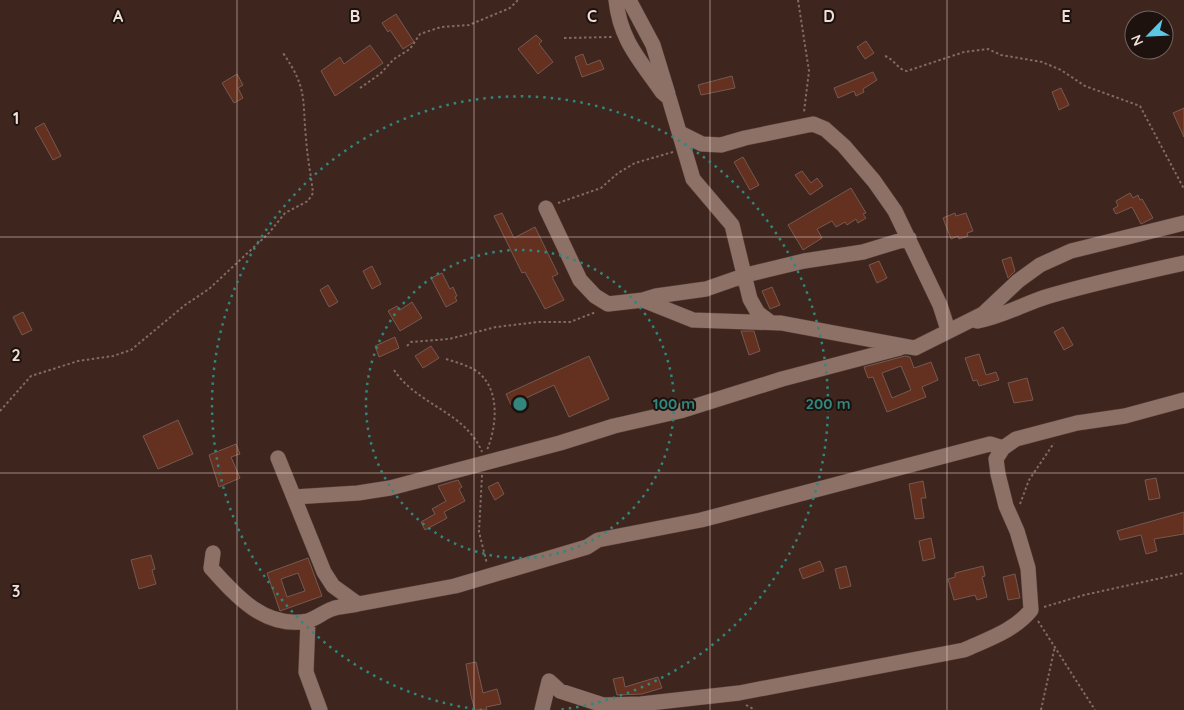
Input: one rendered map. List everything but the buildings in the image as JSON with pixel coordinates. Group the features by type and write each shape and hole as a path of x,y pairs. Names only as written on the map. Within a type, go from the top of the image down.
{"street":[{"path":"616,0 618,22 626,39 662,92 669,98"},
{"path":"629,0 653,45 693,179 732,224 746,275 750,299 758,314 770,322"},
{"path":"680,133 702,144 721,146 813,124 825,129 844,146 879,188 895,211 940,305 948,330"},
{"path":"546,208 580,280 596,296 608,304 706,289 746,275 804,261 863,252 909,238"},
{"path":"643,300 693,320 770,322 915,348 983,314 1018,281 1040,265 1071,251 1120,241 1184,223"},
{"path":"965,323 990,319 1028,302 1073,289 1184,263"},
{"path":"294,497 358,493 390,488 560,443 614,426 680,411 765,384 904,347"},
{"path":"542,710 549,681 560,691 601,707 740,693 964,650 1020,624 1031,610 1028,568 1017,531 1006,506 998,474 996,459 1003,448 1016,439 1063,427 1125,416 1184,400"},
{"path":"213,553 211,568 235,595 257,612 277,622 308,621 332,609 455,586 587,547 598,540 701,520 990,444 1003,448"},
{"path":"278,458 324,572 333,586 358,604"},
{"path":"308,621 306,672 320,710"},
{"path":"627,710 641,704"}],"path":[{"path":"360,88 380,74 394,59 410,49 420,34 442,27 469,25 510,8 518,0"},
{"path":"798,0 808,71 804,115 800,127"},
{"path":"564,38 591,36 626,39"},
{"path":"885,56 891,58 903,71 907,72 964,52 988,49 1001,55 1042,62 1061,70 1085,86 1140,106 1184,189"},
{"path":"0,411 31,376 78,361 113,356 131,350 185,305 209,289 269,233 285,213 308,201 313,193 305,136 306,120 301,84 283,53"},
{"path":"546,208 601,188 618,172 635,163 666,153 685,151"},
{"path":"407,346 411,342 449,339 496,327 538,322 570,322 616,303"},
{"path":"446,359 477,371 487,382 494,403 496,422 484,456"},
{"path":"1017,531 1020,504 1029,480 1045,459 1063,427"},
{"path":"1095,710 1031,610 1084,595 1184,573"},
{"path":"1041,710 1055,646"}]}
